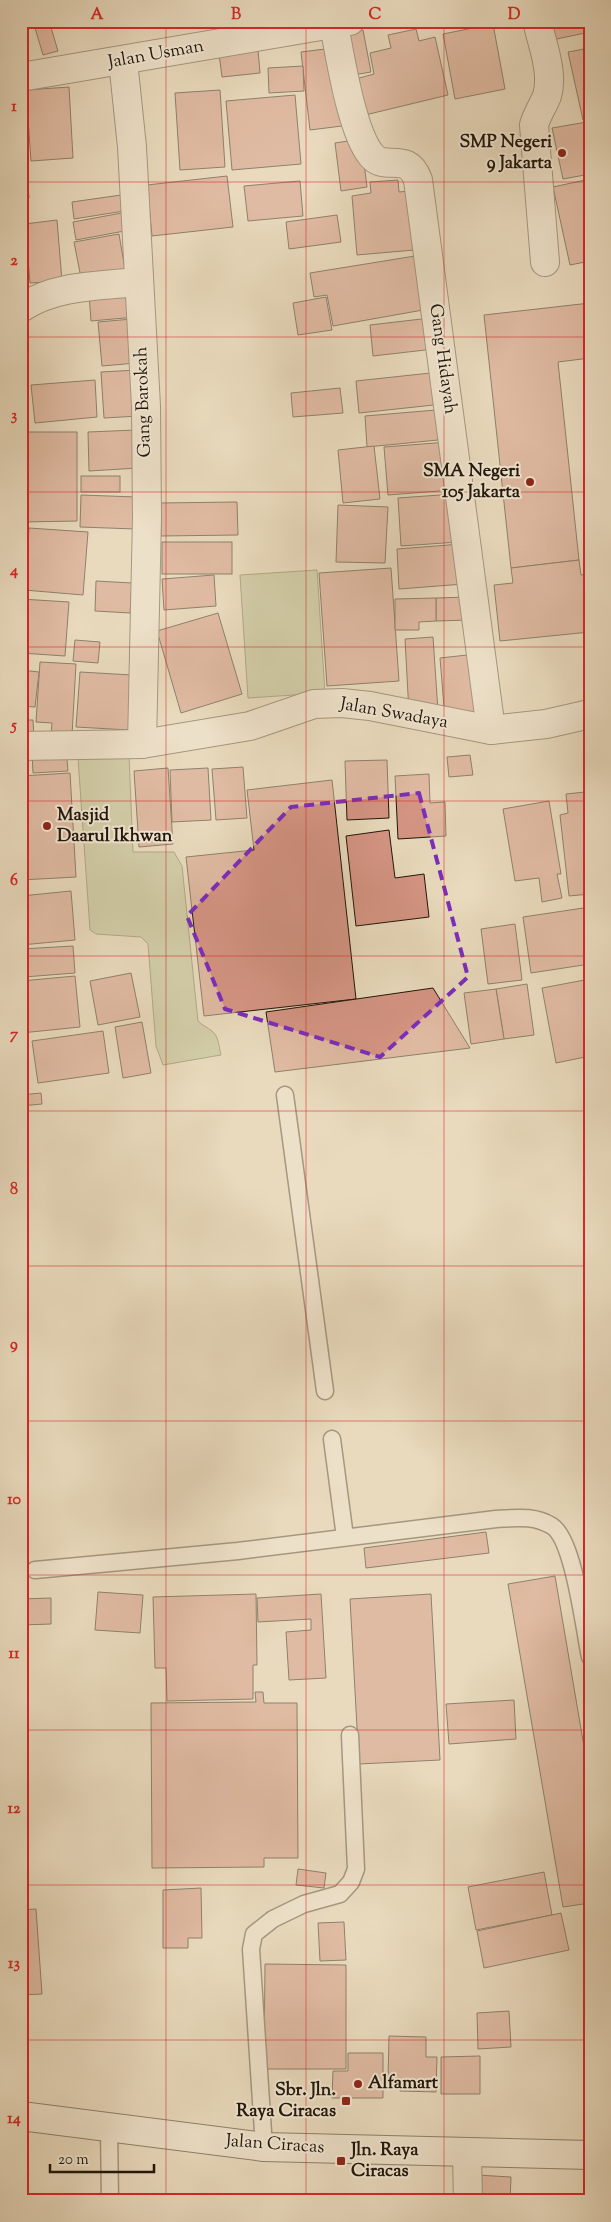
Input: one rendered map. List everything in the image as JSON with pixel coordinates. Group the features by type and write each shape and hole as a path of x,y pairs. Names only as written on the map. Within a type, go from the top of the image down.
{"street":[{"path":"538,21 548,73 546,96 534,125 545,262"},
{"name":"Jalan Usman","path":"22,76 123,61 215,32 342,23"},
{"name":"Gang Hidayah","path":"342,23 351,107 368,151 374,158 382,161 406,163 415,170 418,180 491,730"},
{"name":"Gang Barokah","path":"123,61 132,147 146,406 142,744"},
{"path":"21,308 35,298 66,290 139,282"},
{"name":"Jalan Swadaya","path":"21,746 142,744 250,726 314,704 370,706 491,730 546,724 590,714"},
{"name":"Jalan Ciracas","path":"21,2116 264,2147 590,2155"},
{"path":"467,2153 468,2201"}],"lane":[{"path":"285,1095 325,1391"},
{"path":"332,1439 345,1537"},
{"path":"35,1570 238,1551 496,1519 530,1517 553,1527 570,1553 590,1657"},
{"path":"264,2147 251,1949 254,1934 273,1918 304,1904 340,1894 351,1882 356,1869 350,1735"},
{"path":"109,2128 110,2201"}],"highlighted area":[{"path":"419,793 468,977 380,1057 225,1009 187,916 291,807"}],"green space":[{"path":"317,570 325,693 248,698 240,575"},
{"path":"129,755 133,852 174,852 182,866 198,1021 214,1033 221,1055 163,1065 156,1046 148,944 141,937 96,934 90,930 78,758"}],"building":[{"path":"33,21 49,21 58,51 43,55"},
{"path":"543,21 590,21 590,32 547,41"},
{"path":"493,24 505,89 455,99 443,34"},
{"path":"416,29 419,41 435,37 448,95 361,116 352,80 374,74 370,53 391,48 388,35"},
{"path":"363,30 371,72 353,75 345,33"},
{"path":"333,48 342,126 310,130 301,52"},
{"path":"590,48 590,118 583,120 568,52"},
{"path":"258,50 260,73 222,77 219,54"},
{"path":"303,66 304,91 269,93 268,68"},
{"path":"69,87 73,158 31,161 26,90"},
{"path":"220,90 225,167 180,170 175,93"},
{"path":"21,91 27,133 21,134"},
{"path":"295,95 301,164 232,170 226,101"},
{"path":"587,122 590,136 590,174 563,179 552,128"},
{"path":"361,139 367,187 341,191 335,143"},
{"path":"21,170 26,170 29,198 21,199"},
{"path":"227,176 233,227 152,236 147,185"},
{"path":"590,179 590,261 570,265 553,187"},
{"path":"398,180 399,192 410,191 414,250 357,255 352,196 371,193 370,182"},
{"path":"300,181 303,216 248,221 244,186"},
{"path":"121,195 124,211 74,219 72,202"},
{"path":"127,212 130,230 76,240 73,222"},
{"path":"337,215 341,242 289,249 286,222"},
{"path":"57,220 62,281 30,283 25,224"},
{"path":"119,234 126,275 82,283 74,242"},
{"path":"415,256 423,310 333,326 327,295 314,297 310,273"},
{"path":"134,290 136,317 91,321 89,294"},
{"path":"326,297 332,330 298,335 293,303"},
{"path":"590,303 590,358 558,362 579,560 511,568 484,315"},
{"path":"430,318 434,349 373,356 370,325"},
{"path":"132,319 136,363 102,366 98,322"},
{"path":"137,370 139,416 104,418 101,372"},
{"path":"440,372 443,404 359,413 356,381"},
{"path":"95,380 97,417 35,423 31,385"},
{"path":"340,388 343,413 293,417 291,393"},
{"path":"436,410 438,440 367,447 365,416"},
{"path":"136,430 138,468 89,471 88,432"},
{"path":"22,432 77,432 77,521 22,522"},
{"path":"448,442 452,490 388,495 384,447"},
{"path":"374,446 380,499 343,503 338,450"},
{"path":"81,476 120,476 120,492 81,492"},
{"path":"454,494 458,542 401,546 398,498"},
{"path":"81,495 137,497 135,529 80,527"},
{"path":"237,502 238,535 161,536 161,503"},
{"path":"338,505 388,507 385,563 336,562"},
{"path":"29,528 88,532 83,595 24,590"},
{"path":"162,542 232,542 232,574 162,574"},
{"path":"461,544 464,584 399,589 397,549"},
{"path":"579,560 581,575 590,574 590,632 500,641 494,585 513,583 511,568"},
{"path":"391,568 399,681 327,686 319,573"},
{"path":"214,575 216,606 164,610 162,579"},
{"path":"96,581 132,583 130,613 95,611"},
{"path":"468,597 469,620 436,621 436,598"},
{"path":"436,598 436,621 419,622 419,630 395,630 395,599"},
{"path":"21,599 69,602 65,656 21,653"},
{"path":"218,613 242,694 181,713 157,631"},
{"path":"433,637 438,711 409,713 405,639"},
{"path":"75,640 100,642 98,663 73,661"},
{"path":"476,654 481,716 445,719 440,658"},
{"path":"40,662 76,664 72,735 51,734 52,723 36,722"},
{"path":"21,670 39,672 35,707 21,706"},
{"path":"80,672 132,675 129,730 76,727"},
{"path":"21,720 33,720 34,739 21,739"},
{"path":"66,749 68,771 33,773 32,752"},
{"path":"470,755 473,775 449,777 447,757"},
{"path":"387,760 389,818 347,820 345,761"},
{"path":"243,767 247,818 216,820 212,769"},
{"path":"168,768 173,844 139,847 134,771"},
{"path":"208,768 211,820 172,822 170,770"},
{"name":"Masjid Daarul Ikhwan","path":"70,773 76,877 21,880 21,776"},
{"path":"429,774 430,803 445,802 446,836 398,839 395,776"},
{"path":"332,780 356,999 204,1016 186,857 254,850 247,790"},
{"path":"585,792 586,802 590,801 590,894 569,896 560,815 568,813 566,794"},
{"path":"549,801 561,874 557,874 562,898 542,902 539,878 515,881 503,809"},
{"path":"389,830 395,878 424,874 429,917 356,926 346,836"},
{"path":"71,891 75,940 21,945 21,896"},
{"path":"590,907 590,964 531,973 523,917"},
{"path":"515,924 522,980 488,984 481,929"},
{"path":"73,946 75,973 24,977 22,949"},
{"path":"131,973 140,1017 98,1025 90,981"},
{"path":"75,976 80,1027 21,1033 21,981"},
{"path":"590,979 590,1056 556,1063 542,988"},
{"path":"527,984 534,1035 504,1039 496,989"},
{"path":"433,988 470,1048 275,1072 266,1012"},
{"path":"496,989 504,1039 471,1044 464,993"},
{"path":"142,1022 151,1073 123,1078 115,1027"},
{"path":"103,1031 109,1073 38,1083 32,1041"},
{"path":"41,1093 42,1104 21,1106 21,1095"},
{"path":"486,1532 489,1553 366,1568 364,1548"},
{"path":"555,1576 590,1782 590,1903 563,1907 508,1584"},
{"path":"98,1592 143,1595 140,1633 95,1630"},
{"path":"256,1594 257,1665 253,1665 253,1699 167,1701 166,1668 155,1668 153,1597"},
{"path":"321,1594 326,1678 289,1680 286,1632 311,1630 311,1619 258,1622 257,1598"},
{"path":"431,1594 440,1760 359,1764 350,1599"},
{"path":"51,1598 51,1624 21,1625 21,1599"},
{"path":"255,1692 263,1692 264,1703 297,1703 298,1858 264,1858 264,1867 152,1868 151,1703 256,1702"},
{"path":"514,1700 516,1739 449,1744 446,1704"},
{"path":"298,1869 326,1873 324,1888 296,1885"},
{"path":"544,1872 552,1915 476,1930 468,1887"},
{"path":"201,1888 202,1938 188,1938 188,1948 163,1948 163,1890"},
{"path":"36,1909 42,1994 21,1995 21,1910"},
{"path":"561,1913 569,1950 484,1968 477,1931"},
{"path":"344,1922 346,1960 320,1961 318,1923"},
{"path":"265,1964 346,1965 346,2069 264,2069"},
{"path":"509,2011 511,2047 478,2049 477,2013"},
{"path":"389,2036 426,2037 426,2057 437,2057 436,2092 400,2091 400,2079 388,2079"},
{"name":"Alfamart","path":"348,2053 383,2053 383,2098 332,2098 333,2071 348,2071"},
{"path":"480,2056 480,2094 441,2094 441,2057"},
{"path":"476,2175 511,2177 510,2201 474,2201"}],"place":[{"name":"SMP Negeri 9 Jakarta","path":"562,153"},
{"name":"SMA Negeri 105 Jakarta","path":"530,482"},
{"name":"Masjid Daarul Ikhwan","path":"47,826"},
{"name":"Alfamart","path":"358,2084"},
{"name":"Sbr. Jln. Raya Ciracas","path":"346,2101"},
{"name":"Jln. Raya Ciracas","path":"341,2161"}]}
